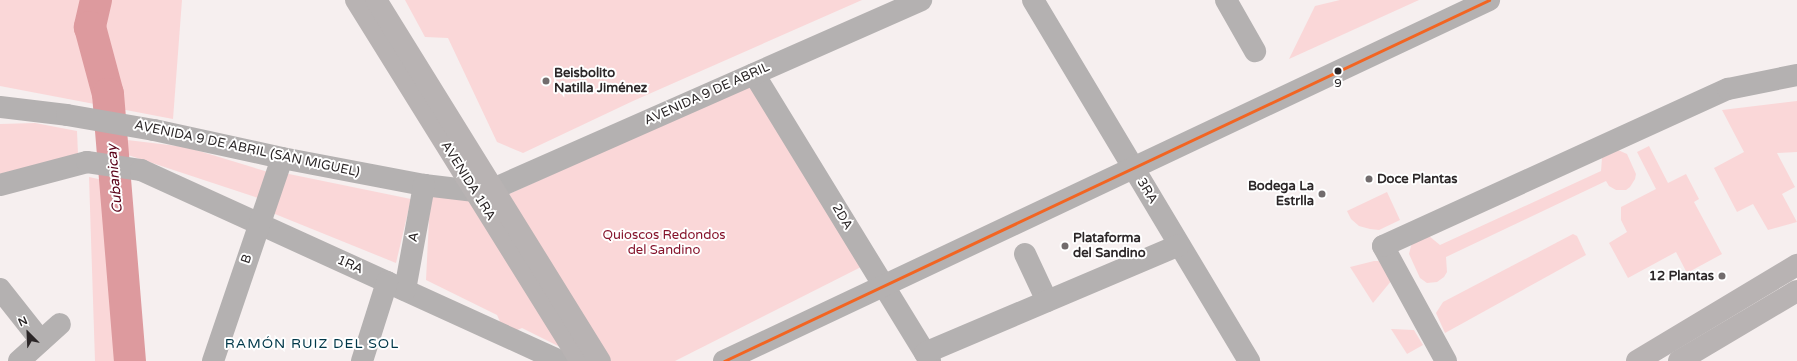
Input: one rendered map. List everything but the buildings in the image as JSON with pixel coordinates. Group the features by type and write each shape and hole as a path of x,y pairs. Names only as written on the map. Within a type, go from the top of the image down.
{"main road":[{"name":"AVENIDA 1RA","path":"356,0 600,361"},
{"name":"AVENIDA 1RA","path":"376,0 581,361"},
{"path":"1637,361 1797,265"},
{"path":"1679,361 1797,291"}],"street":[{"name":"AVENIDA 9 DE ABRIL","path":"484,190 754,74 921,0"},
{"name":"3RA","path":"1033,0 1249,361"},
{"path":"1226,0 1255,51"},
{"path":"724,361 1490,0"},
{"name":"2DA","path":"754,74 928,357"},
{"path":"1446,361 1383,246 1728,89 1797,75"},
{"name":"AVENIDA 9 DE ABRIL (SAN MIGUEL)","path":"0,107 67,115 154,130 282,158 424,185 484,190"},
{"name":"B","path":"213,361 282,158"},
{"name":"1RA","path":"0,185 87,162 140,170 560,361"},
{"name":"A","path":"362,361 396,286 424,185"},
{"path":"928,357 1047,301 1179,245"},
{"path":"1025,254 1047,301"},
{"path":"0,289 41,341"},
{"path":"19,361 60,324"}],"green space":[{"path":"0,0 182,0 173,119 0,86"},
{"path":"405,0 862,0 633,101 523,153 497,142 448,38 425,37"},
{"path":"1340,0 1419,0 1289,59 1315,6"},
{"name":"Quioscos Redondos del Sandino","path":"751,84 861,267 675,361 604,361 509,194"},
{"path":"1797,101 1797,152 1777,153 1795,187 1782,194 1797,222 1768,230 1753,204 1737,212 1714,168 1744,152 1722,110"},
{"path":"35,123 77,131 78,154 0,174 0,124"},
{"path":"127,140 186,147 268,172 258,198 125,154"},
{"path":"1649,146 1668,183 1686,174 1699,199 1694,202 1722,254 1687,273 1676,252 1628,278 1609,243 1627,232 1621,220 1621,207 1656,189 1637,152"},
{"path":"1618,150 1627,154 1636,174 1630,187 1626,190 1616,190 1609,186 1606,181 1446,257 1447,272 1444,277 1437,282 1427,283 1420,278 1409,254 1412,242 1429,236 1440,245 1601,171 1602,158"},
{"path":"284,173 411,199 396,263 270,212"},
{"path":"89,177 126,185 137,361 95,361"},
{"path":"1387,192 1400,220 1379,230 1359,226 1351,219 1347,211"},
{"path":"432,193 469,201 560,347 522,328 506,335 497,315 426,280 430,199"},
{"path":"1573,234 1577,236 1586,255 1445,333 1436,313 1443,302"},
{"path":"1380,261 1392,280 1373,303 1350,267"},
{"path":"1391,329 1414,330 1423,345 1407,354"}],"waterway":[{"name":"Cubanicay","path":"96,0 90,27 108,94 130,361"}],"transit line":[{"path":"724,361 1489,0"}],"place":[{"name":"9","path":"1338,71"},
{"name":"Beisbolito Natilla Jiménez","path":"546,81"},
{"name":"Doce Plantas","path":"1369,179"},
{"name":"Bodega La Estrlla","path":"1322,194"},
{"name":"Plataforma del Sandino","path":"1065,246"},
{"name":"12 Plantas","path":"1722,276"}],"district":[{"name":"RAMÓN RUIZ DEL SOL","path":"312,344"}]}
